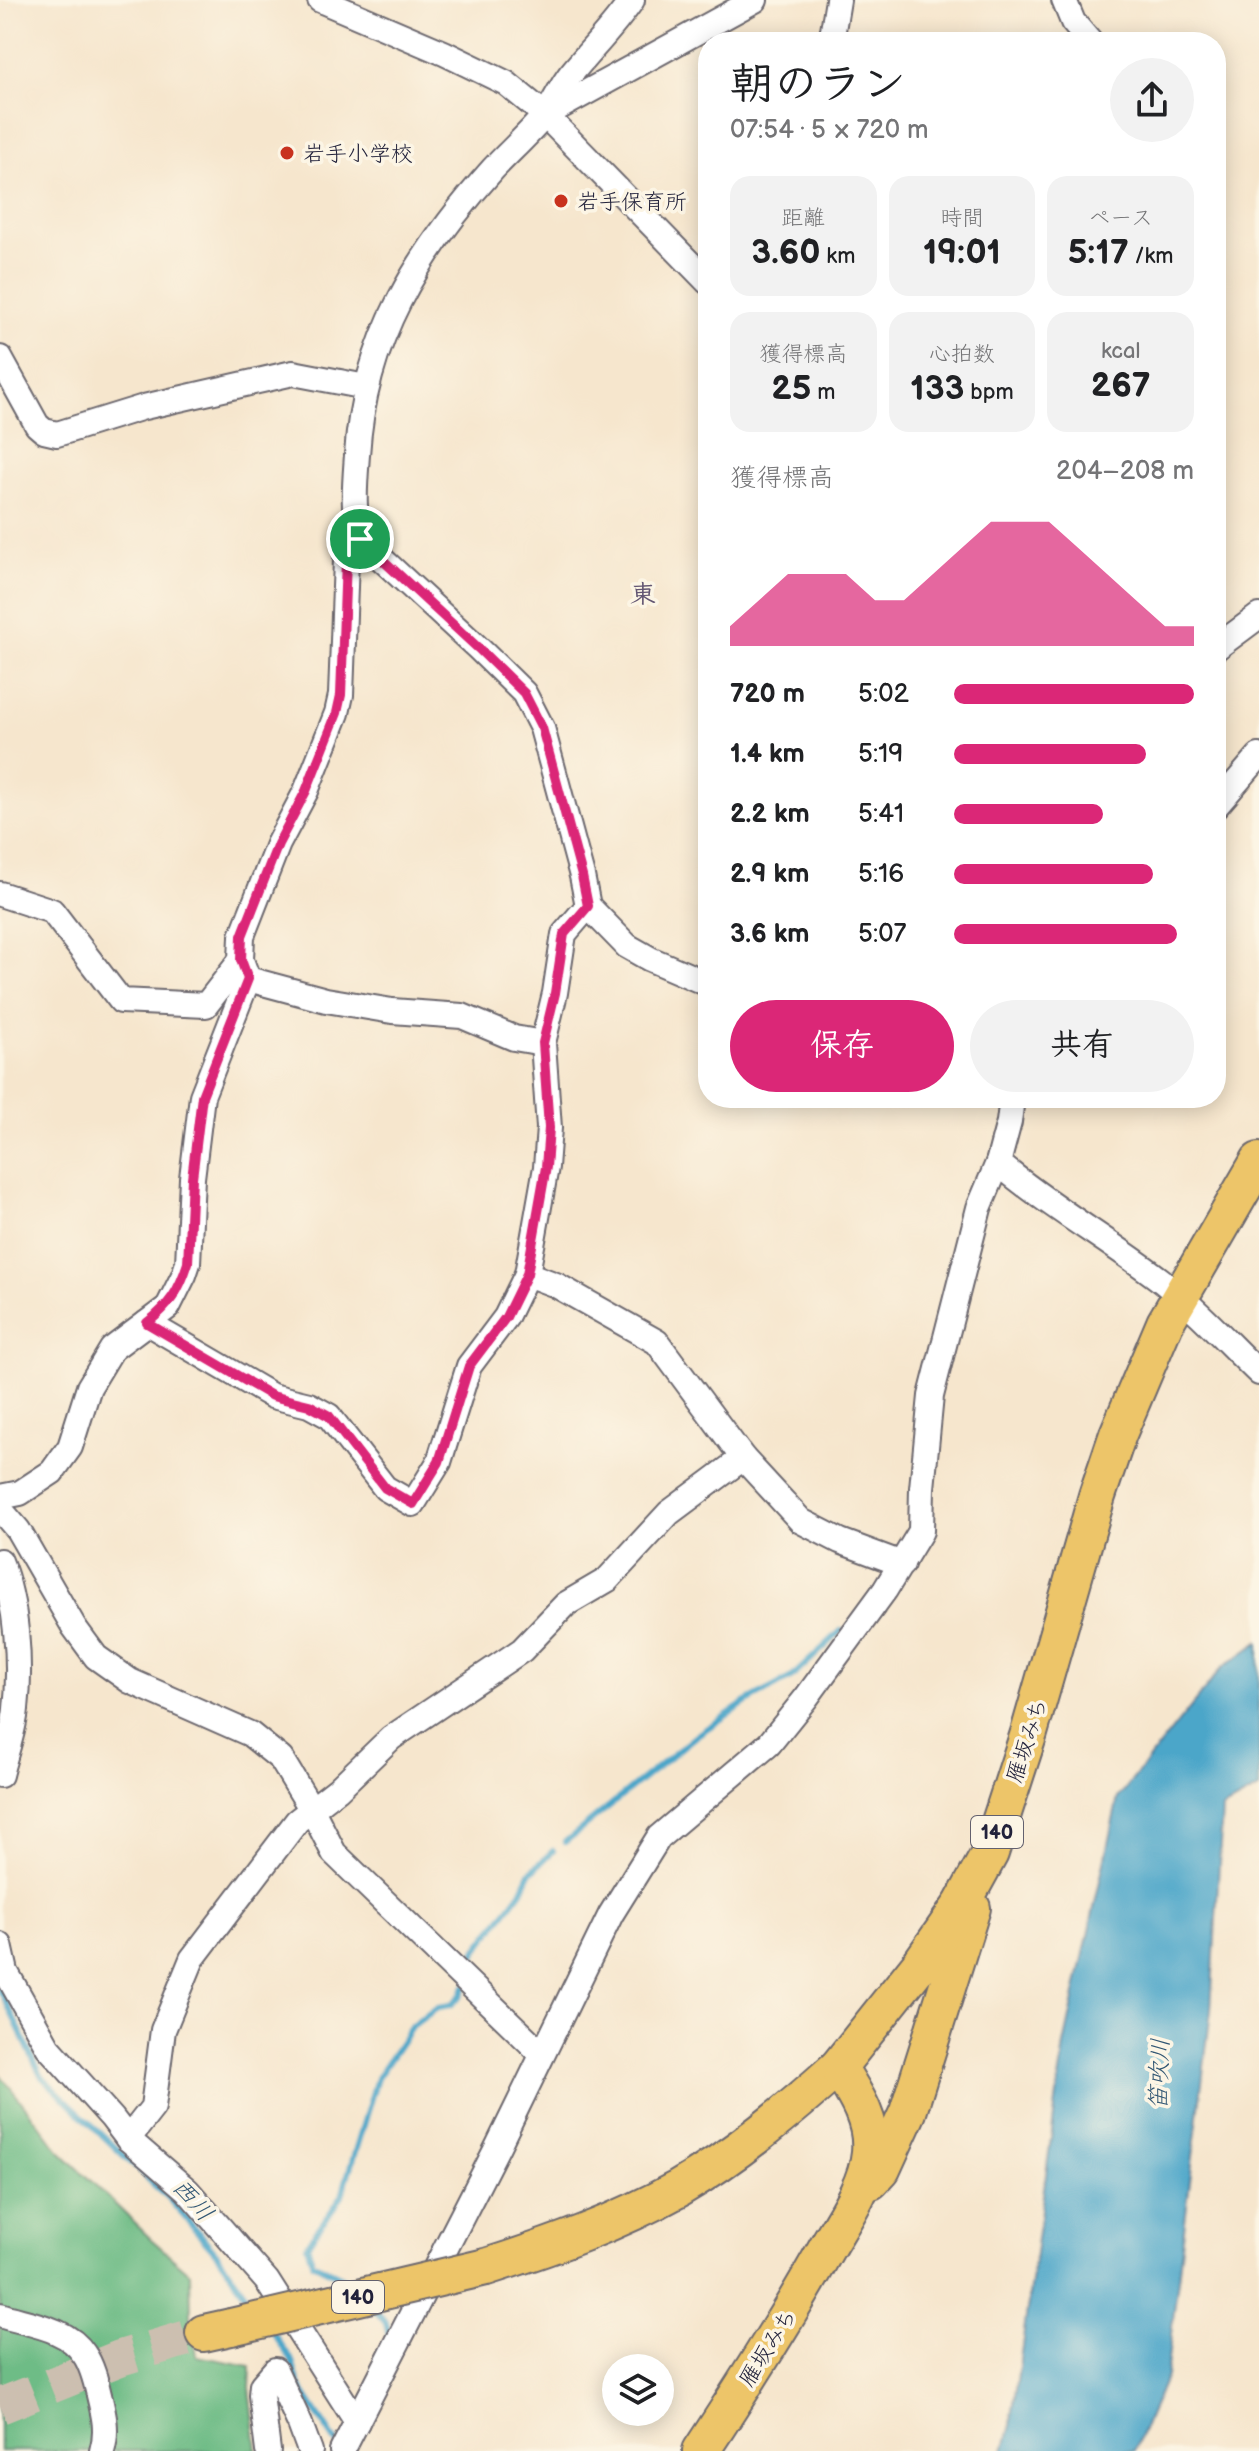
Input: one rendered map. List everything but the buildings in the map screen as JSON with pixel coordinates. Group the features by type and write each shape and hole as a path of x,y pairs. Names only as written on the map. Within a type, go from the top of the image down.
{"highway":[{"name":"雁坂みち","path":"701,2451 805,2286 853,2202 870,2151 867,2122 838,2067 920,1964 962,1904 990,1853 1055,1647 1097,1496 1141,1375 1189,1305 1259,1161"},
{"path":"853,2202 882,2169 908,2112 990,1853"},
{"name":"140","path":"204,2333 486,2267 566,2241 678,2189 747,2143 838,2067"}],"street":[{"path":"320,0 506,83 545,115 698,272"},
{"path":"632,0 568,78 545,115 492,171 409,280 393,310 366,387 358,432 354,520 360,539 524,693 542,728 588,906 627,946 698,980"},
{"path":"545,115 755,0"},
{"path":"833,32 838,0"},
{"path":"1064,0 1073,22 1082,32"},
{"path":"0,358 37,425 44,431 57,434 144,407 293,373 366,387"},
{"path":"0,1497 20,1493 52,1472 70,1447 89,1387 112,1349 168,1307 184,1275 188,1263 192,1178 202,1096 245,969 242,936 278,844 306,791 337,713 341,695 346,560 360,539"},
{"path":"1226,641 1259,616"},
{"path":"1226,794 1259,756"},
{"path":"0,894 52,911 121,1001 206,1005 245,969"},
{"path":"147,1323 272,1396 309,1405 329,1416 385,1488 413,1504 439,1462 469,1366 506,1317 527,1274 546,1167 549,1128 543,1043 564,934 588,906"},
{"path":"245,969 326,1000 392,1011 462,1016 514,1038 543,1043"},
{"path":"352,2439 611,1914 659,1837 769,1744 806,1698 902,1564 921,1531 931,1396 979,1208 998,1163 1011,1108"},
{"path":"998,1163 1161,1281 1259,1373"},
{"path":"527,1274 556,1285 657,1342 743,1458 801,1521 840,1541 902,1564"},
{"path":"128,2139 153,2107 163,2030 192,1959 297,1821 338,1789 391,1738 522,1650 566,1604 607,1580 669,1513 743,1458"},
{"path":"0,1509 18,1530 74,1627 96,1657 130,1681 250,1734 281,1759 334,1853 542,2054"},
{"path":"0,1561 15,1620 18,1689 16,1712 0,1775"},
{"path":"0,1945 6,1972 48,2047 128,2139 187,2190 267,2281 352,2439"},
{"path":"0,2315 55,2331 74,2343 84,2354 95,2381 105,2421 102,2451"},
{"path":"268,2451 261,2395 262,2385 275,2370 310,2451"}],"green space":[{"path":"0,2074 59,2150 190,2273 191,2317 197,2356 251,2366 250,2388 257,2451 0,2451"}],"water":[{"name":"笛吹川","path":"1259,1642 1259,1789 1222,1809 1211,2010 1166,2376 1134,2451 1004,2451 1011,2425 1064,2045 1118,1798 1222,1668"}],"waterway":[{"path":"565,1842 697,1735 792,1677 841,1631"},
{"path":"468,1975 476,1951 521,1892 530,1873 553,1851"},
{"path":"354,2283 313,2263 307,2246 342,2195 377,2078 412,2026 438,2007 451,2005 465,1986"},
{"name":"西川","path":"0,1989 42,2077 169,2199 216,2253 255,2308"},
{"path":"371,2305 386,2323 390,2340"},
{"name":"西川","path":"271,2330 291,2359 300,2387 337,2444"}],"tunnel":[{"path":"0,2406 120,2358 204,2333"}],"place":[{"name":"岩手小学校","path":"287,153"},
{"name":"岩手保育所","path":"561,201"}],"district":[{"name":"東","path":"643,594"}],"route":[{"path":"360,539 524,693 542,728 588,906 564,934 543,1043 549,1128 546,1167 527,1274 506,1317 469,1366 439,1462 413,1504 385,1488 329,1416 309,1405 272,1396 147,1323 168,1307 188,1263 192,1178 202,1096 248,979 241,960 242,936 278,844 306,791 337,713 341,695 346,560 360,539"}]}
